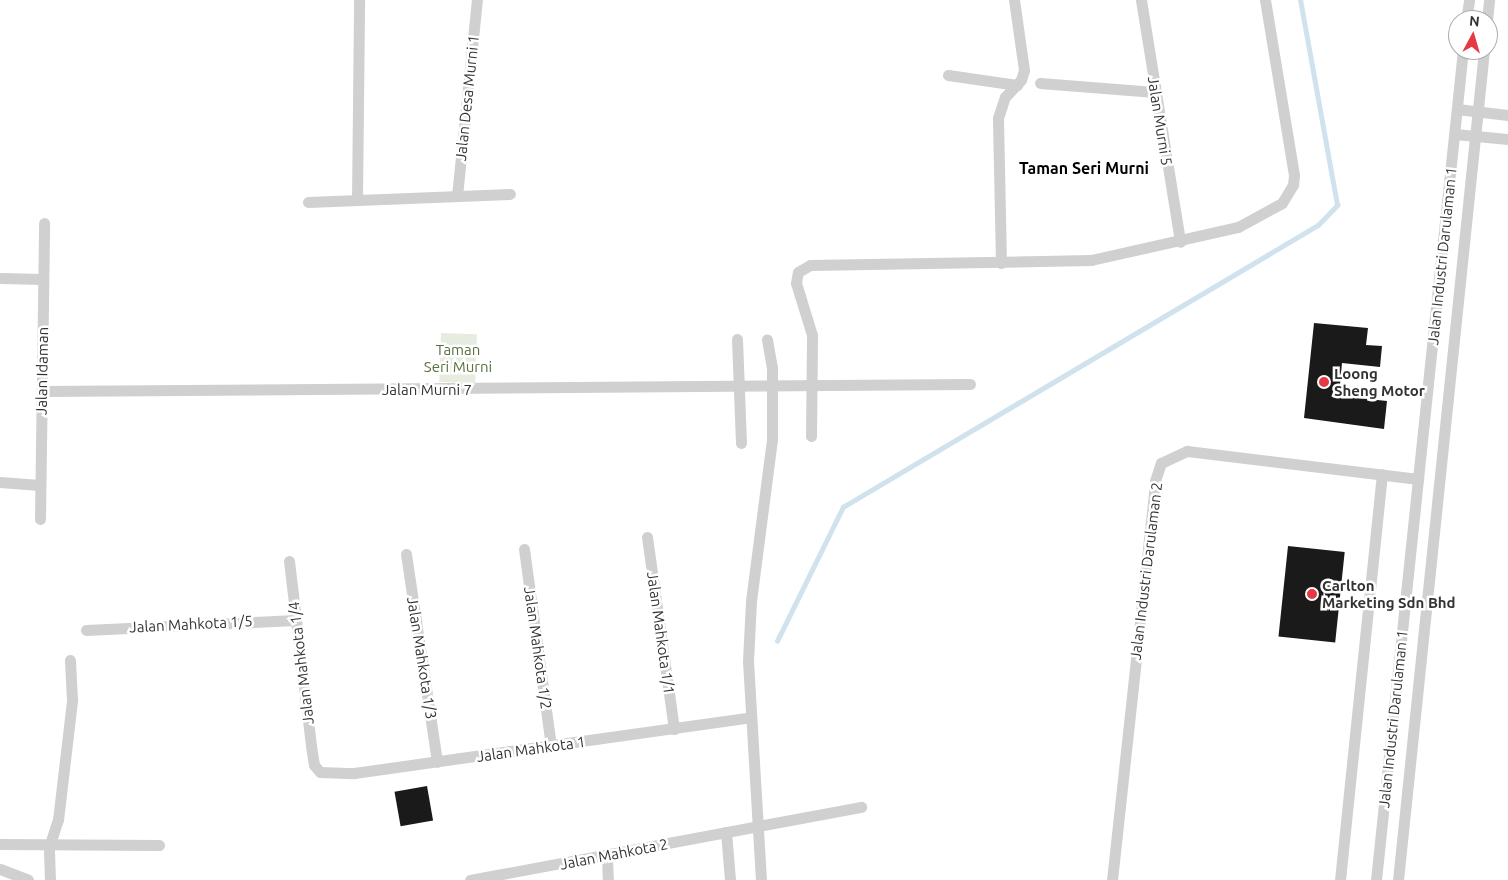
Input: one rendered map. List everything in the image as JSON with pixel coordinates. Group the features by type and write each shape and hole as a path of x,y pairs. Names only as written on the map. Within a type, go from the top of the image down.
{"street":[{"path":"357,200 359,0"},
{"name":"Jalan Desa Murni 1","path":"457,196 477,0"},
{"path":"1001,263 998,118 1005,97 1017,85 1024,70 1014,0"},
{"name":"Jalan Murni 5","path":"1141,0 1180,242"},
{"path":"811,436 811,324 798,293 798,272 827,263 1001,263 1091,260 1180,242 1238,227 1282,203 1293,185 1265,0"},
{"name":"Jalan Industri Darulaman 1","path":"1376,880 1462,60"},
{"name":"Jalan Industri Darulaman 1","path":"1398,880 1483,60"},
{"path":"948,76 1017,85"},
{"path":"1040,83 1155,92"},
{"path":"1457,109 1508,115"},
{"path":"1455,134 1508,139"},
{"path":"308,202 510,194"},
{"name":"Jalan Idaman","path":"40,519 44,223"},
{"path":"0,278 44,279"},
{"path":"737,338 741,386 741,443"},
{"path":"761,880 750,717 750,601 772,439 773,386 767,339"},
{"name":"Jalan Murni 7","path":"42,391 970,384"},
{"name":"Jalan Industri Darulaman 2","path":"1112,880 1155,481 1162,463 1188,451 1418,479"},
{"path":"1340,880 1382,474"},
{"path":"0,482 40,485"},
{"name":"Jalan Mahkota 1/1","path":"647,537 674,728"},
{"name":"Jalan Mahkota 1/2","path":"524,549 551,747"},
{"name":"Jalan Mahkota 1/3","path":"406,554 437,762"},
{"name":"Jalan Mahkota 1/4","path":"289,561 314,765"},
{"name":"Jalan Mahkota 1/5","path":"86,630 296,620"},
{"path":"50,880 49,847 58,820 72,700 70,660"},
{"name":"Jalan Mahkota 1","path":"314,765 332,775 551,747 750,717"},
{"name":"Jalan Mahkota 2","path":"470,880 607,856 758,825 861,807"},
{"path":"726,832 730,880"},
{"path":"0,844 49,847 158,845"},
{"path":"607,856 608,880"},
{"path":"0,869 28,880"}],"green space":[{"name":"Taman Seri Murni","path":"441,333 477,334 475,383 439,382"}],"building":[{"name":"Loong Sheng Motor","path":"1314,323 1368,328 1366,345 1382,346 1380,367 1342,363 1339,396 1387,401 1384,429 1304,418"},
{"name":"Carlton Marketing Sdn Bhd","path":"1288,546 1345,552 1335,642 1278,637"},
{"path":"427,786 433,820 401,826 395,792"}],"waterway":[{"path":"777,641 843,507 1318,225 1337,205 1300,0"}],"place":[{"name":"Loong Sheng Motor","path":"1324,382"},
{"name":"Carlton Marketing Sdn Bhd","path":"1312,594"}],"district":[{"name":"Taman Seri Murni","path":"1084,168"}]}
